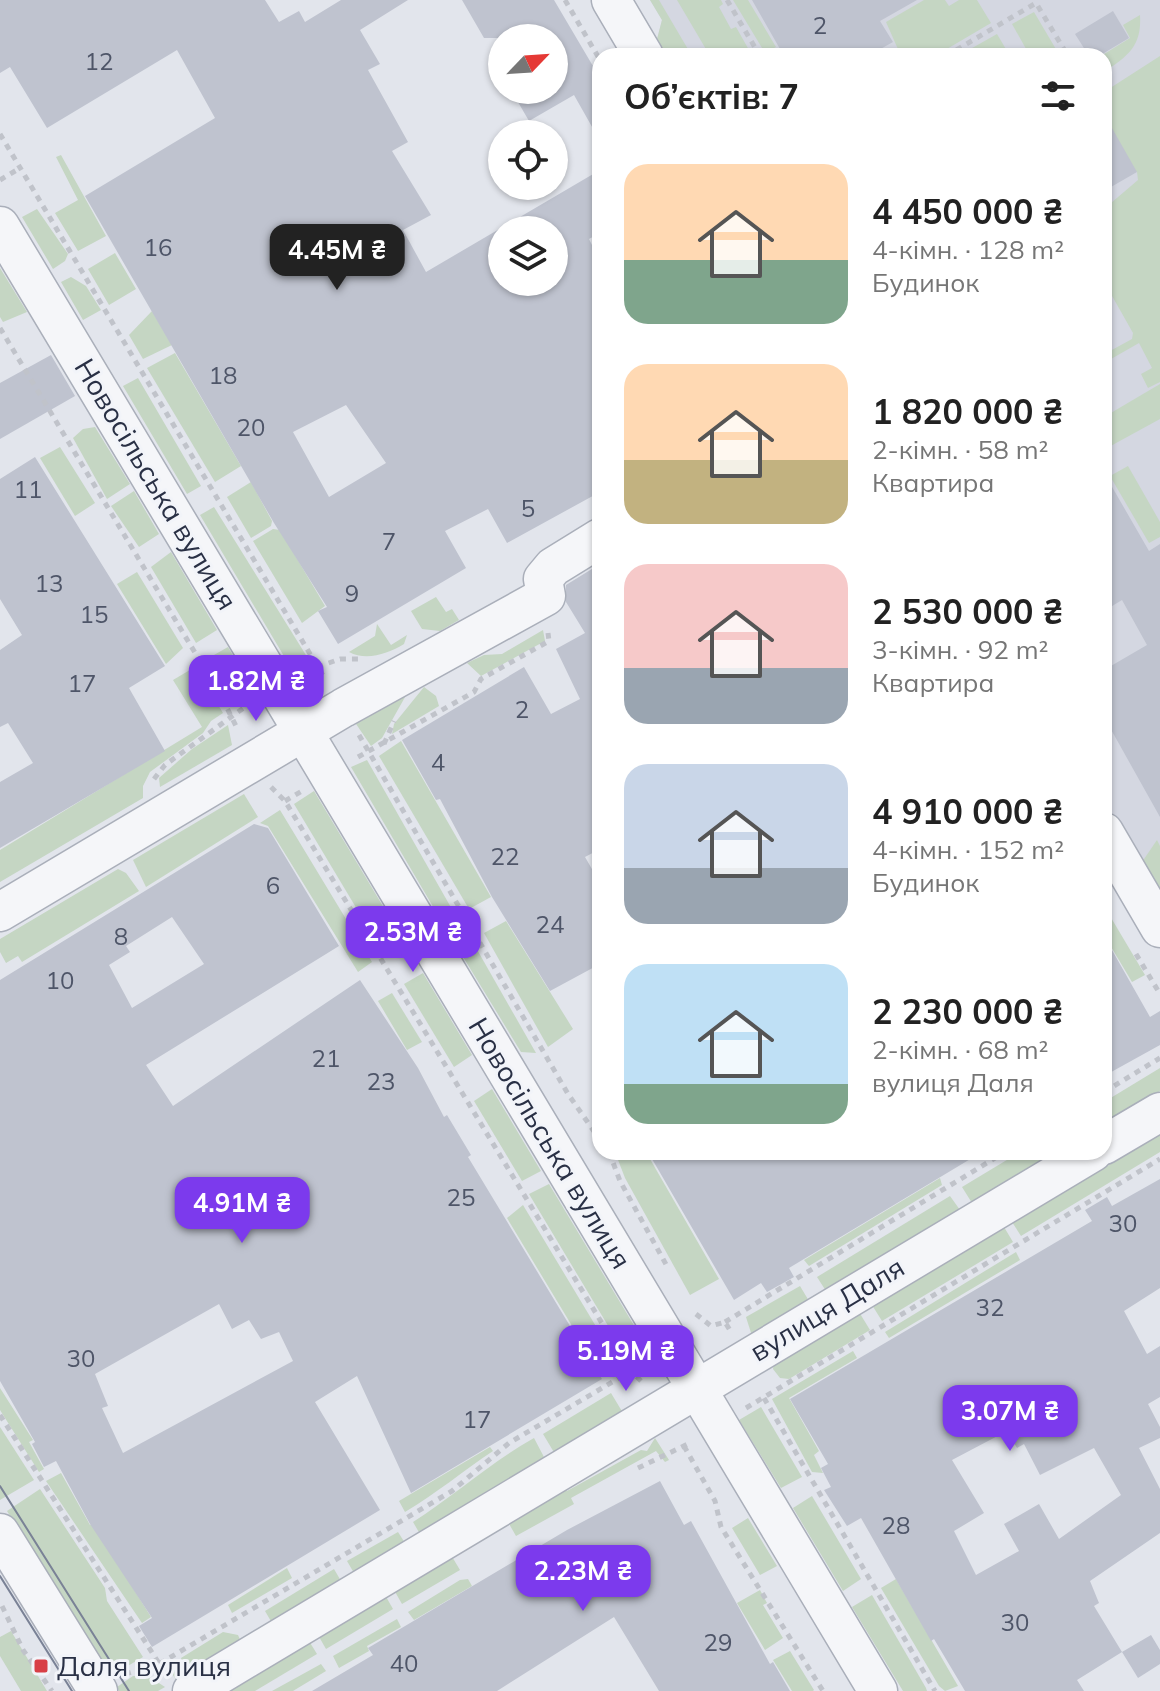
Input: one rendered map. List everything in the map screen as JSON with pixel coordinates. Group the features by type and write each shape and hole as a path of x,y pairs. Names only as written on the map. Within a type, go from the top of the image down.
{"street":[{"path":"611,0 639,48"},
{"name":"Новосільська вулиця","path":"0,226 878,1691"},
{"path":"0,912 304,730 546,596 543,579 553,567 592,543"},
{"path":"1112,846 1160,928"},
{"path":"1112,1140 1160,1112"},
{"name":"вулиця Даля","path":"179,1682 695,1388 1079,1160"},
{"path":"0,1533 98,1691"}],"path":[{"path":"565,0 593,48"},
{"path":"727,0 755,48"},
{"path":"959,48 1035,2 1063,48"},
{"path":"0,134 370,753 568,1094 592,1128"},
{"path":"0,180 20,168"},
{"path":"0,328 203,665 254,761 267,782 285,801 631,1371 711,1326 725,1322 992,1160"},
{"path":"285,801 352,759 370,753 474,692 481,679 549,641 546,596"},
{"path":"1112,1087 1160,1058"},
{"path":"612,1160 620,1181 672,1276"},
{"path":"692,1309 711,1326"},
{"path":"725,1322 778,1422 935,1691"},
{"path":"0,1415 179,1682"},
{"path":"759,1586 823,1691"},
{"path":"0,1603 23,1650 52,1691"}],"shaded area":[{"path":"650,0 1160,0 1160,893 1112,812 1112,48 659,48 656,43 662,20"}],"green space":[{"path":"650,0 659,0 687,48 659,48 656,43 662,20"},
{"path":"677,0 721,0 723,4 719,7 731,29 736,27 748,48 705,48"},
{"path":"733,0 748,0 776,47 762,48"},
{"path":"924,0 945,0 949,6 959,0 977,0 991,23 949,48 897,48 886,22"},
{"path":"1034,12 1055,48 1026,48 1012,24"},
{"path":"1140,15 1136,42 1112,66 1112,49 1130,38 1123,25"},
{"path":"997,34 1005,48 972,48"},
{"path":"1160,56 1160,382 1148,388 1141,374 1152,368 1139,343 1112,358 1112,350 1132,339 1133,333 1112,296 1112,202 1138,180 1137,172 1112,155 1112,87"},
{"path":"61,155 106,236 78,251 55,213 78,200 56,157"},
{"path":"37,209 68,254 65,261 53,269 22,217"},
{"path":"115,253 136,289 109,305 88,269"},
{"path":"0,268 27,312 3,322 0,317"},
{"path":"71,277 86,286 101,310 83,320 61,282"},
{"path":"152,311 172,345 143,359 129,335"},
{"path":"175,353 241,466 215,482 147,368"},
{"path":"138,378 201,486 187,494 123,386"},
{"path":"1160,384 1160,419 1112,445 1112,412"},
{"path":"95,427 130,484 107,499 73,438 83,429"},
{"path":"60,447 95,503 75,516 40,458"},
{"path":"1128,466 1160,522 1160,537 1149,543 1112,475"},
{"path":"251,482 272,521 271,526 251,538 227,497"},
{"path":"134,491 159,534 139,547 111,506"},
{"path":"214,507 309,660 294,673 200,515"},
{"path":"273,529 280,530 325,606 302,623 253,541"},
{"path":"171,552 217,630 196,643 151,567"},
{"path":"137,572 183,648 166,664 117,584"},
{"path":"436,597 446,612 452,609 459,620 440,631 422,629 411,611"},
{"path":"377,624 391,645 407,635 404,644 377,655 363,656 349,652 375,636"},
{"path":"543,630 545,641 481,676 467,663 484,655 502,654"},
{"path":"228,647 254,691 233,703 207,659"},
{"path":"195,667 223,713 211,721 203,733 150,772 143,786 143,798 0,882 0,850 202,727 173,680"},
{"path":"424,687 436,696 439,706 392,734 394,724"},
{"path":"409,690 382,738 371,746 352,718"},
{"path":"228,725 232,745 160,787 159,778 192,749"},
{"path":"401,741 491,897 469,909 379,756"},
{"path":"367,760 457,918 445,927 351,767"},
{"path":"314,791 405,943 385,956 294,804"},
{"path":"244,794 258,817 146,887 133,860"},
{"path":"280,810 372,962 358,972 268,826 260,823"},
{"path":"1157,840 1160,846 1160,893 1142,862"},
{"path":"118,869 126,873 139,891 22,962 18,956 6,963 0,952 0,939"},
{"path":"1112,919 1145,975 1132,982 1112,948"},
{"path":"506,921 573,1029 548,1047 484,933"},
{"path":"471,939 536,1053 521,1052 457,947"},
{"path":"423,973 472,1055 454,1067 404,984"},
{"path":"392,993 422,1042 407,1050 378,1001"},
{"path":"1160,1068 1160,1091 1112,1119 1112,1097"},
{"path":"492,1089 541,1171 522,1181 474,1101"},
{"path":"1160,1135 1160,1152 1021,1236 1012,1222"},
{"path":"618,1160 651,1160 719,1279 690,1295"},
{"path":"1007,1160 1045,1160 972,1203 962,1187"},
{"path":"940,1178 942,1185 809,1266 804,1260"},
{"path":"549,1184 641,1337 647,1355 639,1362 631,1360 622,1349 529,1194"},
{"path":"950,1196 960,1210 826,1291 817,1277"},
{"path":"523,1205 618,1363 601,1374 507,1218"},
{"path":"1004,1227 1013,1242 882,1321 872,1305"},
{"path":"1016,1252 1020,1260 889,1338 885,1332"},
{"path":"800,1286 809,1301 752,1336 746,1317"},
{"path":"859,1312 870,1330 789,1379 780,1378 773,1369 774,1362"},
{"path":"853,1351 857,1358 789,1398 819,1451 814,1455 823,1473 812,1472 772,1399"},
{"path":"0,1388 33,1440 29,1442 44,1469 39,1472 0,1410"},
{"path":"611,1393 623,1413 555,1454 543,1434"},
{"path":"761,1407 802,1477 781,1488 739,1420"},
{"path":"0,1427 34,1480 0,1500"},
{"path":"534,1438 545,1459 420,1534 413,1522"},
{"path":"655,1438 669,1460 665,1462 656,1451 571,1498 574,1504 516,1536 508,1522 564,1488 567,1491 641,1450 647,1451"},
{"path":"490,1447 493,1451 405,1512 399,1501"},
{"path":"61,1473 90,1525 93,1524 151,1617 142,1623 46,1481"},
{"path":"40,1489 105,1588 107,1601 143,1657 126,1667 105,1668 7,1511"},
{"path":"812,1496 861,1579 843,1591 793,1508"},
{"path":"748,1518 777,1566 760,1575 732,1528"},
{"path":"398,1532 405,1543 354,1573 347,1561"},
{"path":"451,1555 460,1570 402,1604 394,1590"},
{"path":"287,1568 292,1578 232,1613 228,1605"},
{"path":"334,1569 341,1581 272,1623 265,1611"},
{"path":"468,1579 472,1586 414,1620 408,1612 460,1580"},
{"path":"896,1579 958,1686 945,1691 939,1686 881,1588"},
{"path":"760,1590 767,1603 763,1605 783,1638 765,1650 737,1603"},
{"path":"385,1595 393,1609 326,1649 318,1635"},
{"path":"872,1595 927,1691 903,1691 852,1607"},
{"path":"397,1619 401,1627 367,1646 369,1651 339,1668 333,1656"},
{"path":"11,1631 47,1691 21,1691 0,1656 0,1637"},
{"path":"223,1632 238,1635 241,1642 176,1680 171,1672 183,1664 181,1658"},
{"path":"309,1641 317,1654 255,1691 225,1691"},
{"path":"790,1651 813,1691 792,1691 773,1660"},
{"path":"321,1664 326,1671 293,1691 272,1691"},
{"path":"133,1676 148,1676 165,1687 158,1691 119,1691 117,1687"}],"building":[{"path":"0,0 265,0 279,22 299,11 305,22 341,0 408,0 360,30 380,64 368,70 408,142 392,151 431,215 403,230 426,272 488,236 488,296 568,296 568,216 522,216 549,200 568,200 568,189 592,175 592,237 589,239 592,245 592,496 507,543 488,509 445,531 466,568 338,644 318,611 327,607 274,523 85,196 215,118 177,50 47,128 10,67 0,73","holes":["346,405 386,463 329,497 293,432"]},
{"path":"462,0 554,0 592,64 592,127 574,95 568,98 568,24 488,24 488,38 484,38"},
{"path":"752,0 917,0 880,21 893,42 882,48 779,48"},
{"path":"1113,11 1129,38 1112,48 1084,48 1075,34"},
{"path":"519,104 558,104 531,120"},
{"path":"1112,128 1137,172 1112,186"},
{"path":"51,355 75,396 0,439 0,383"},
{"path":"35,457 165,666 129,688 165,751 0,848 0,782 33,763 8,723 0,727 0,650 22,635 0,599 0,479"},
{"path":"1112,487 1149,551 1160,544 1160,817 1112,731 1112,665 1147,645 1122,600 1112,606"},
{"path":"592,569 592,853 585,857 592,869 592,968 550,991 492,897 440,799 436,800 402,740 524,667 551,714 580,699 556,649 585,633 566,602 566,585"},
{"path":"254,824 268,828 339,946 146,1065 173,1106 360,980 418,1068 444,1117 447,1115 471,1155 468,1157 602,1379 411,1493 357,1376 315,1402 380,1510 152,1647 139,1626 152,1618 90,1524 56,1461 44,1467 32,1444 35,1442 0,1381 0,980","holes":["172,917 204,964 132,1008 109,965 130,952 126,946","219,1304 232,1329 249,1320 261,1339 279,1332 293,1361 123,1453 102,1408 108,1406 95,1374"]},
{"path":"1112,950 1150,1017 1160,1011 1160,1045 1112,1072"},
{"path":"653,1160 969,1160 789,1268 794,1277 767,1292 761,1283 734,1300"},
{"path":"1160,1179 1160,1288 1124,1311 1147,1354 1160,1346 1160,1397 1148,1404 1160,1427 1160,1438 1139,1448 1160,1489 1160,1533 1090,1581 1099,1603 1094,1606 1122,1652 1077,1680 1084,1691 965,1691 934,1639 931,1641 861,1518 847,1526 824,1490 831,1487 821,1468 828,1464 790,1399 1092,1221 1085,1210 1107,1197 1112,1206","holes":["1007,1431 1017,1448 1024,1444 1040,1475 1094,1448 1121,1495 1059,1539 1039,1504 1004,1524 1019,1551 976,1575 954,1531 984,1513 952,1460"]},
{"path":"660,1481 684,1525 691,1521 770,1664 773,1662 790,1691 659,1691 614,1617 497,1691 312,1691 373,1655 368,1648 567,1530"},
{"path":"1151,1635 1160,1650 1160,1664 1138,1678 1122,1652"}],"tram line":[{"path":"0,1486 129,1691"},
{"path":"0,1576 72,1691"}],"place":[{"name":"Даля вулиця","path":"41,1666"}]}
